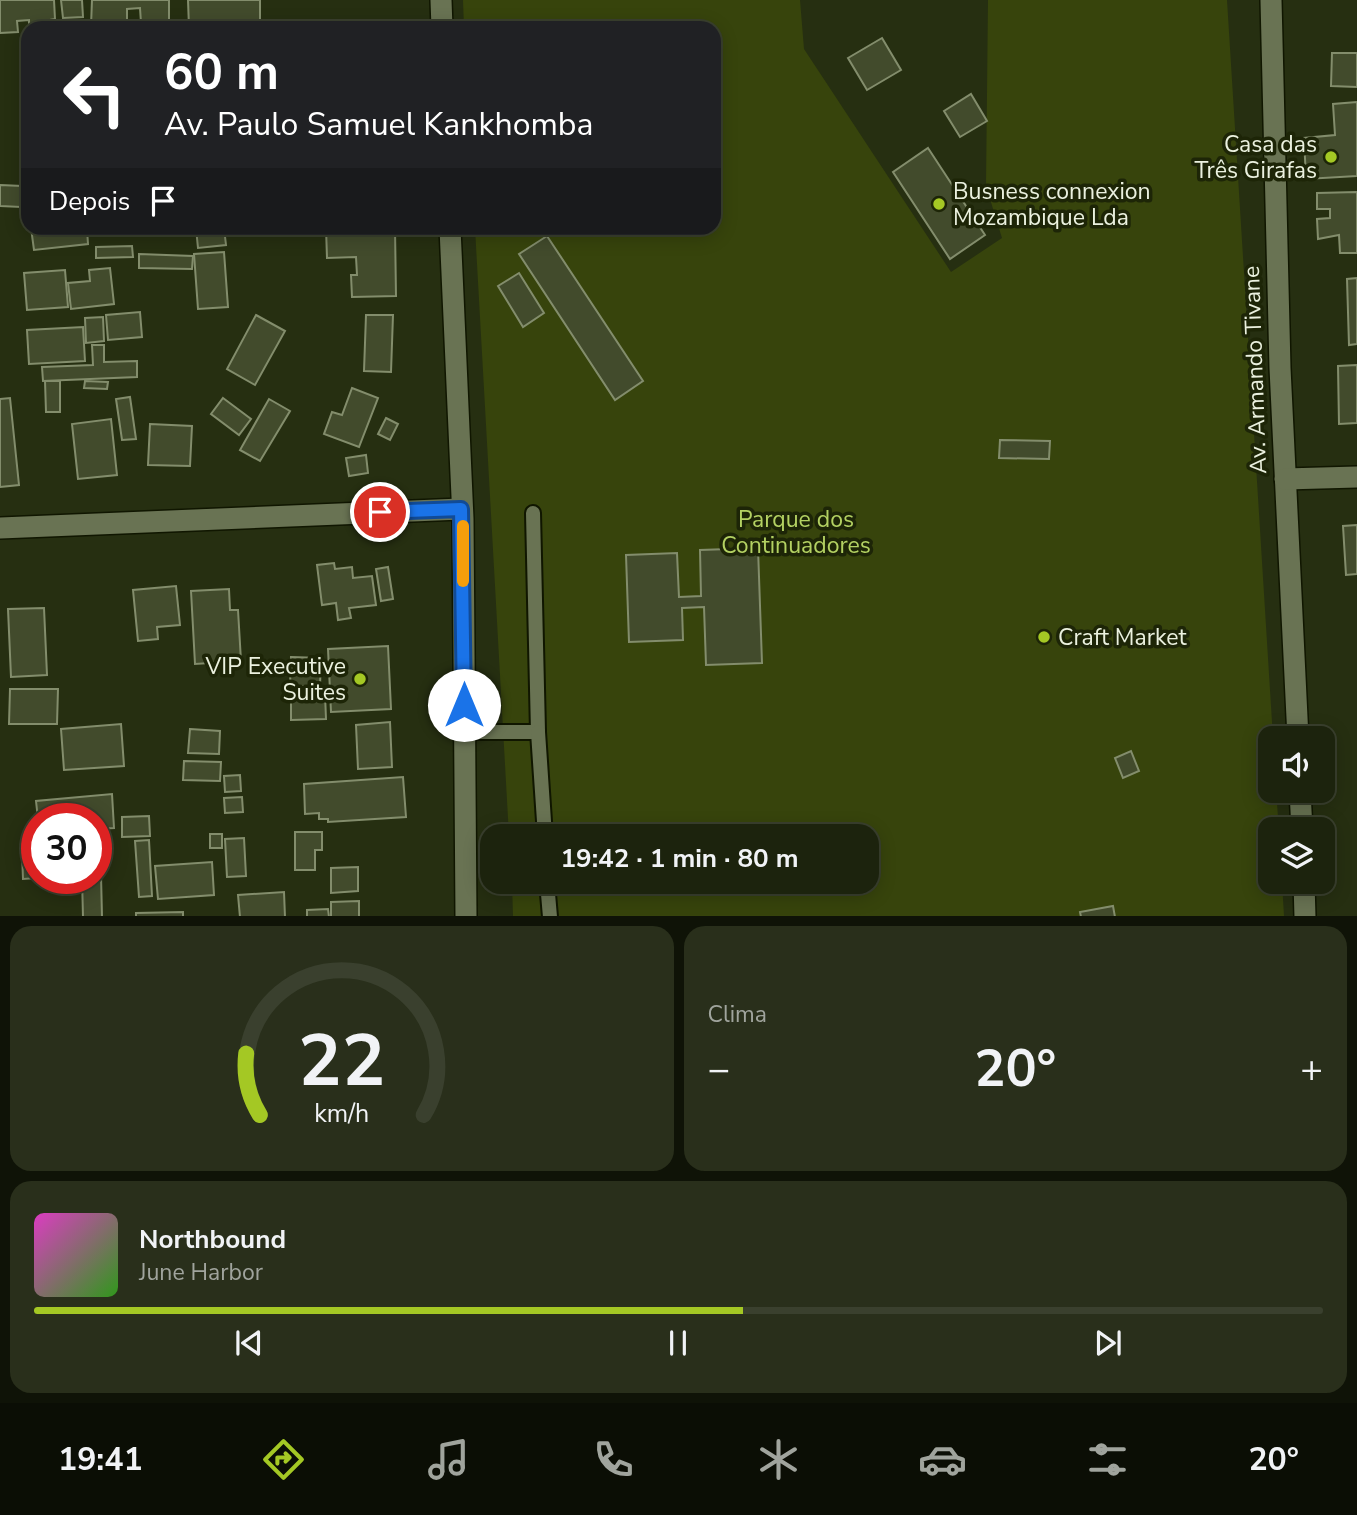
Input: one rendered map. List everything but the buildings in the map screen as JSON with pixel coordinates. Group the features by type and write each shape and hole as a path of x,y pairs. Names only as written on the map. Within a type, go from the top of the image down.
{"street":[{"path":"441,0 442,21"},
{"name":"Av. Armando Tivane","path":"1271,0 1285,479 1297,726"},
{"path":"450,235 461,509 466,916"},
{"path":"1285,479 1357,477"},
{"path":"0,528 461,509"},
{"path":"1304,894 1305,916"}],"lane":[{"path":"533,513 538,732 544,824"},
{"path":"464,732 538,732"},
{"path":"548,894 550,916"}],"green space":[{"name":"Parque dos Continuadores","path":"463,0 800,0 804,49 951,272 1002,238 986,186 988,0 1227,0 1272,726 1258,726 1258,803 1277,803 1278,817 1258,817 1258,894 1283,894 1284,916 513,916 512,894 879,894 879,824 508,824 475,235 721,235 721,21 464,21"}],"slow traffic":[{"path":"463,526 463,581"}],"place":[{"name":"Casa das Três Girafas","path":"1331,157"},
{"name":"Busness connexion Mozambique Lda","path":"939,204"},
{"name":"Craft Market","path":"1044,637"},
{"name":"VIP Executive Suites","path":"360,679"}],"route":[{"path":"380,512 461,509 464,705"}]}
